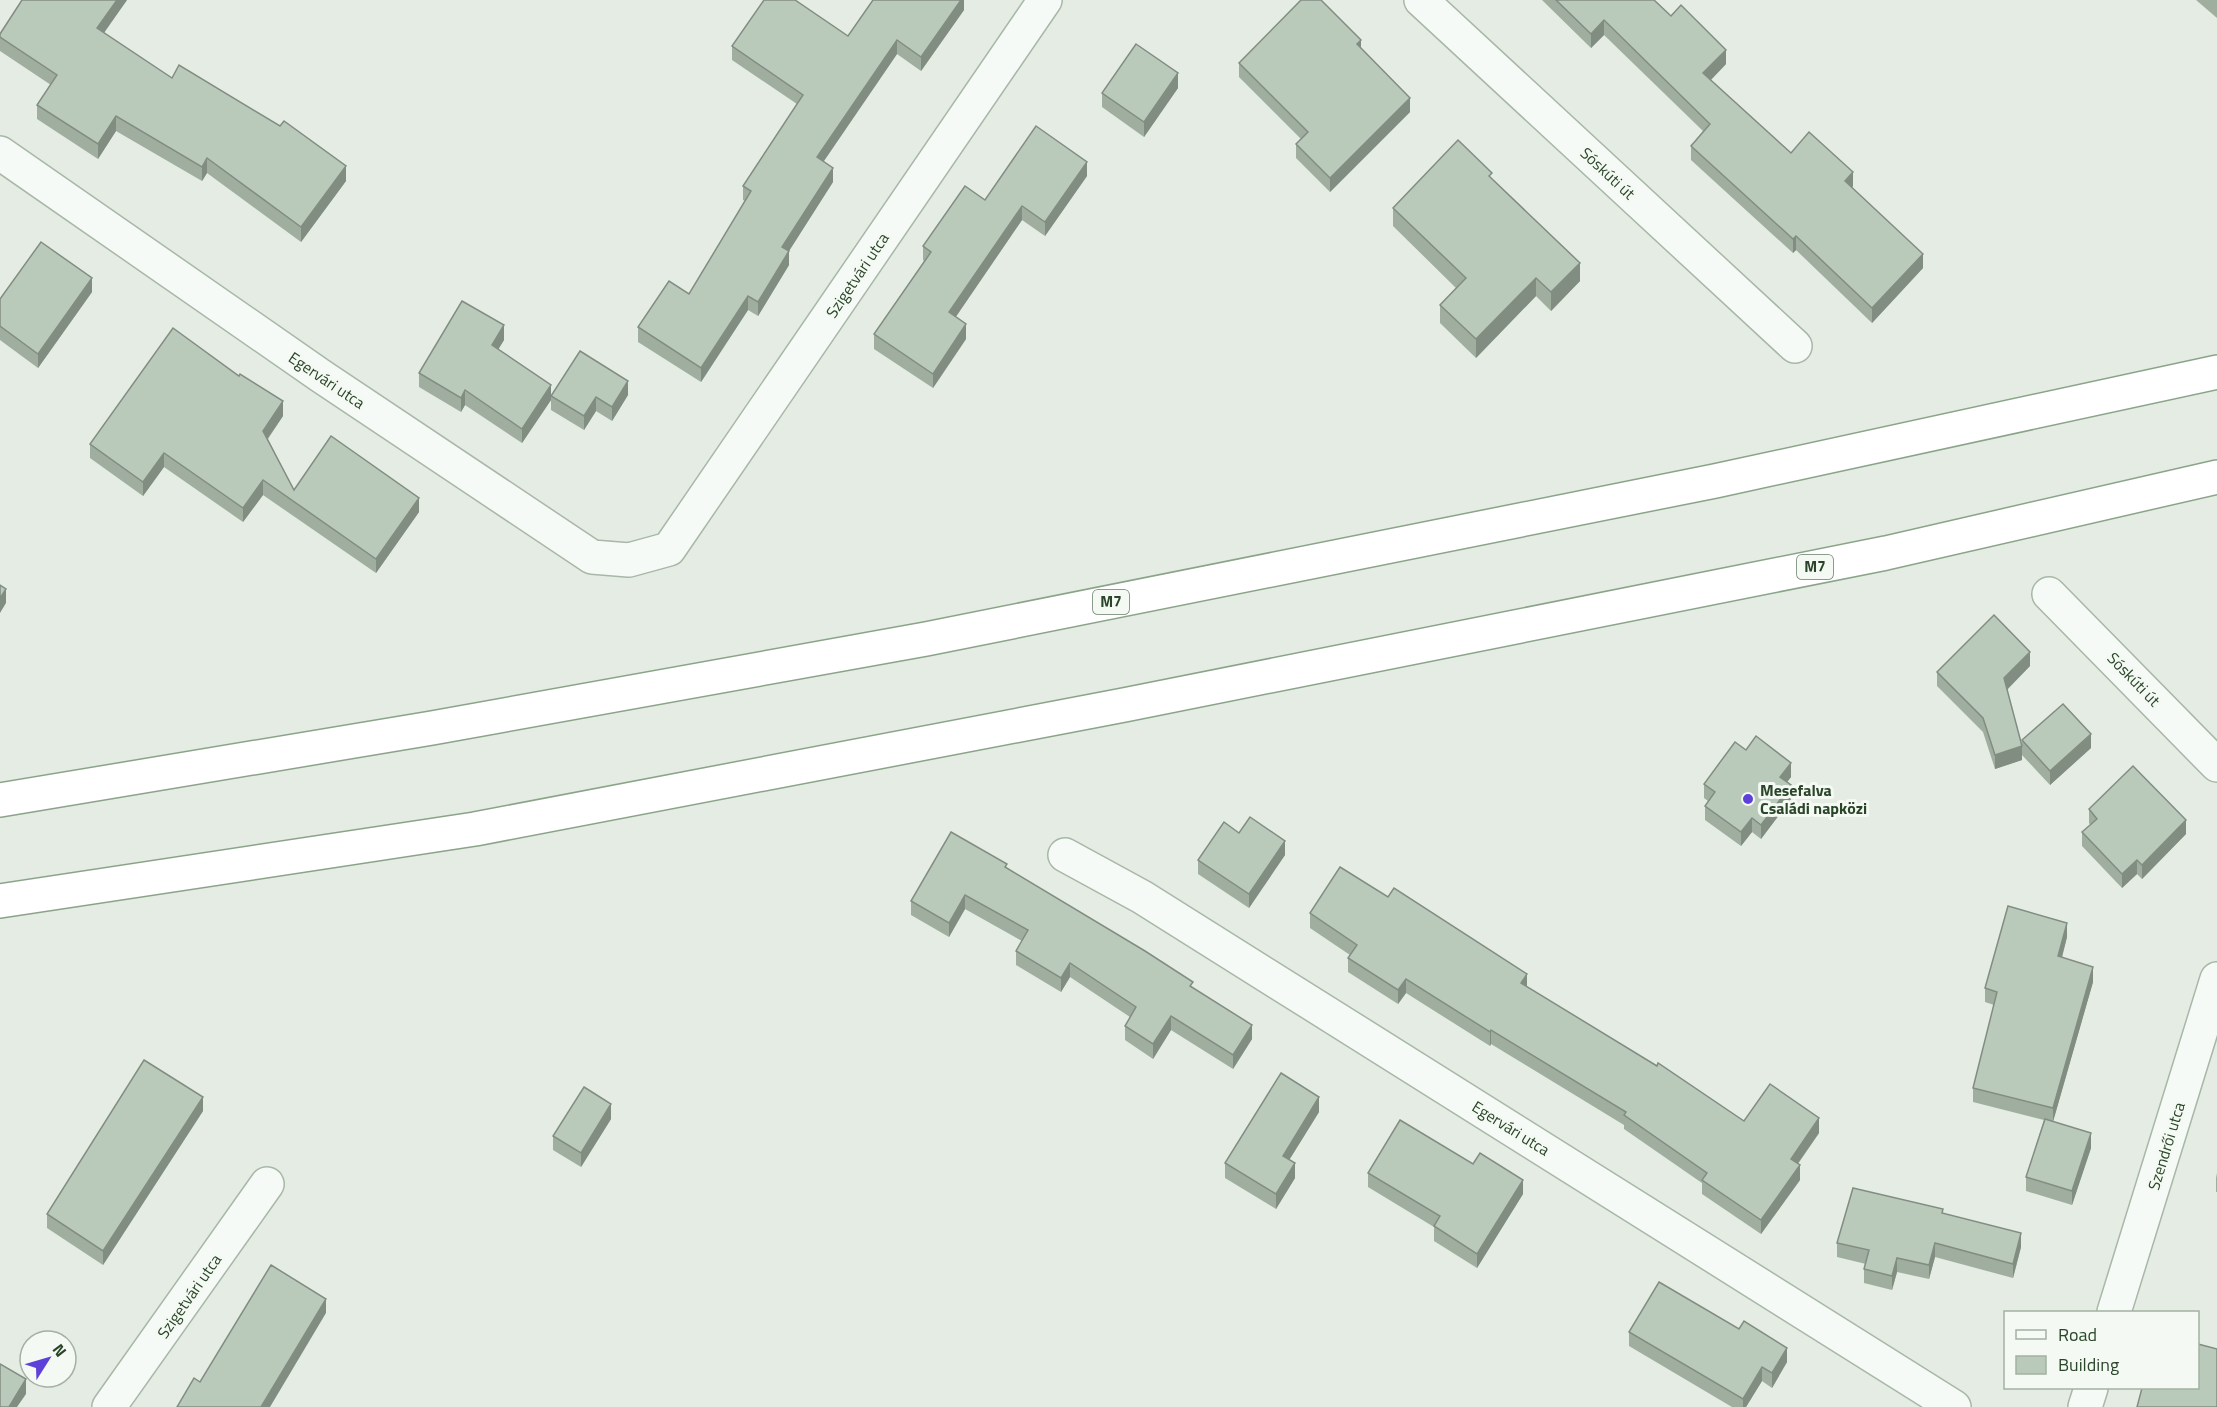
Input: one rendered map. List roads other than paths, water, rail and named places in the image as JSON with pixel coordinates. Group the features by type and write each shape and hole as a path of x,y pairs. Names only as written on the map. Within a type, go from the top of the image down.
{"highway":[{"name":"M7","path":"0,800 432,728 926,639 1715,481 2217,372"},
{"name":"M7","path":"0,901 475,829 1135,702 1875,555 2217,477"}],"street":[{"name":"Szigetvári utca","path":"669,549 1045,0"},
{"name":"Sóskúti út","path":"1421,0 1795,346"},
{"name":"Egervári utca","path":"0,153 321,376 592,557 629,560 669,549"},
{"name":"Sóskúti út","path":"2049,594 2217,765"},
{"name":"Egervári utca","path":"1065,855 1142,897 1954,1407"},
{"name":"Szendrői utca","path":"2114,1311 2217,979"},
{"name":"Szigetvári utca","path":"109,1407 267,1184"},
{"path":"2085,1407 2091,1389"}],"place":[{"name":"Mesefalva Családi napközi","path":"1748,799"}]}
